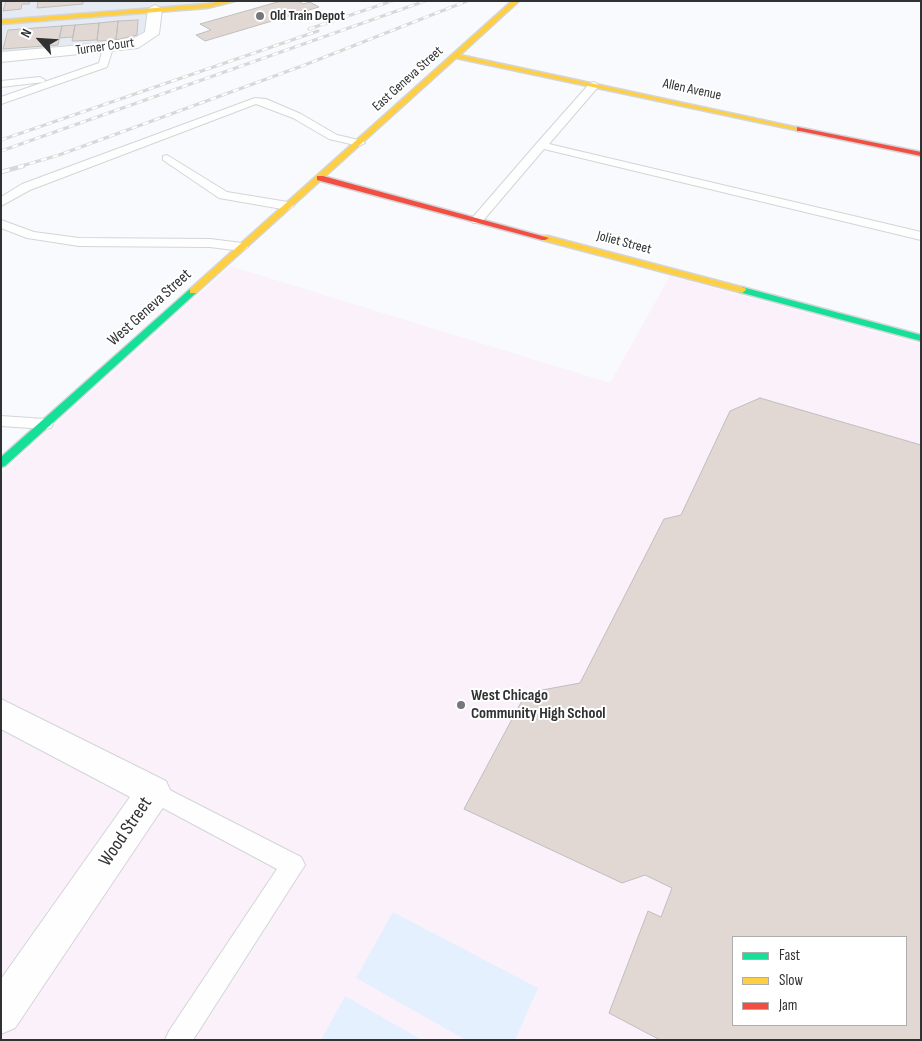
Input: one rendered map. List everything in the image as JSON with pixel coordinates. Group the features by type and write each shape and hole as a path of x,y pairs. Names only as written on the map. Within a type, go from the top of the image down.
{"street":[{"path":"1,22 208,6 232,1"},
{"name":"East Geneva Street","path":"320,178 516,1"},
{"name":"Turner Court","path":"1,57 134,45 152,34 155,9"},
{"name":"Allen Avenue","path":"456,56 921,154"},
{"name":"West Geneva Street","path":"1,463 320,178"},
{"name":"Joliet Street","path":"320,178 921,338"},
{"name":"Wood Street","path":"1,713 154,792 1,1014"}],"lane":[{"path":"1,101 103,65 108,48"},
{"path":"1,84 66,78"},
{"path":"477,220 594,85"},
{"path":"1,202 26,187 255,100 262,101 297,116 333,136 359,143"},
{"path":"541,145 921,236"},
{"path":"167,158 223,195 288,206"},
{"path":"1,224 32,235 79,242 210,243 242,247"},
{"path":"1,421 45,424"},
{"path":"154,792 293,865 178,1040"}],"shaded area":[{"path":"1,1 232,1 155,9 145,40 1,57"},
{"name":"West Chicago Community High School","path":"230,266 610,383 670,276 921,344 921,1040 1,1040 1,473"},
{"path":"393,912 538,988 515,1040 466,1040 356,978"},
{"path":"345,996 422,1040 321,1040"}],"building":[{"path":"6,1 30,1 29,4 22,4 21,9 3,11"},
{"path":"38,1 83,1 83,4 37,8"},
{"name":"Old Train Depot","path":"281,1 298,1 303,4 310,2 319,7 205,41 196,35 211,30 200,24"},
{"path":"138,20 137,35 116,40 118,21"},
{"path":"118,21 116,40 97,41 99,23"},
{"path":"99,23 97,40 72,41 75,25"},
{"path":"75,25 73,37 59,38 62,26"},
{"path":"62,26 58,45 3,49 8,30"},
{"path":"760,398 921,445 921,1040 660,1040 609,1013 648,911 661,917 672,888 645,875 622,883 464,809 526,693 580,683 664,519 681,515 730,411"}],"railway":[{"path":"309,29 392,1"},
{"path":"1,151 425,1"},
{"path":"18,167 59,155 302,66 467,1"},
{"path":"1,140 318,31"},
{"path":"1,172 23,166"}],"traffic: fast":[{"path":"742,290 921,338"},
{"path":"1,463 193,291"}],"traffic: slow":[{"path":"1,22 207,6 232,1"},
{"path":"193,291 516,1"},
{"path":"456,56 800,129"},
{"path":"545,238 742,290"}],"traffic: jam":[{"path":"800,129 921,154"},
{"path":"320,178 545,238"}],"place":[{"name":"Old Train Depot","path":"260,16"},
{"name":"West Chicago Community High School","path":"461,705"}]}
